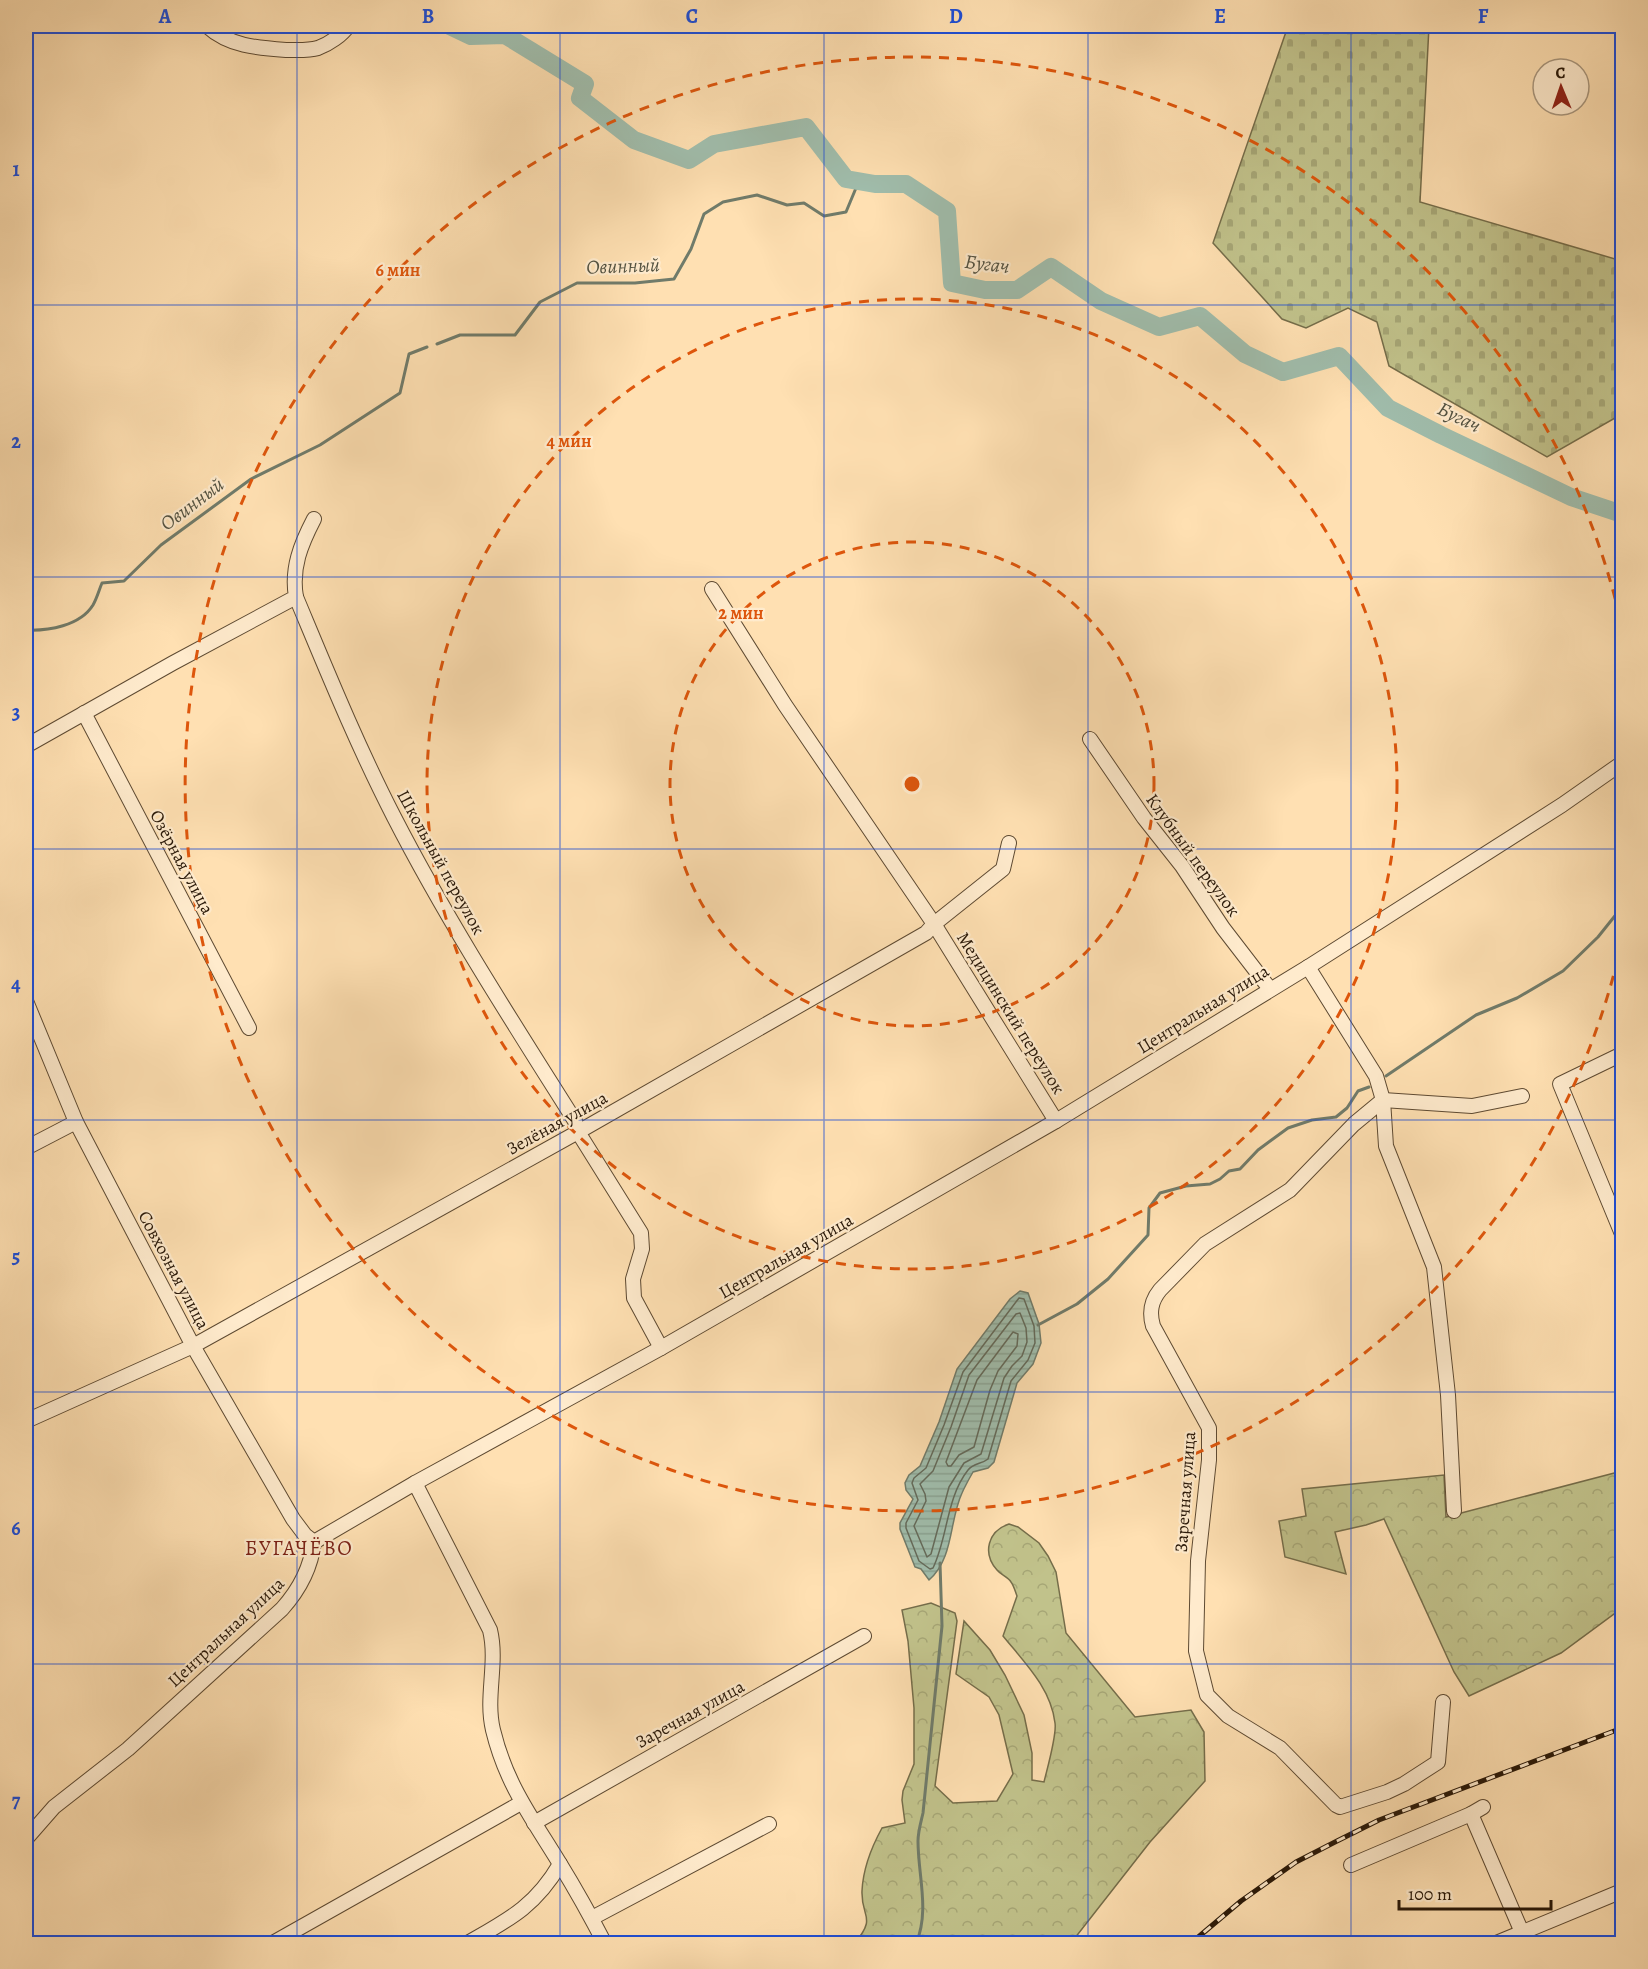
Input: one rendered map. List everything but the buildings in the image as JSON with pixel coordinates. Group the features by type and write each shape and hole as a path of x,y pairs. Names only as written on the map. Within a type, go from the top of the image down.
{"street":[{"path":"207,26 216,35 238,44 267,49 311,50 320,47 348,26"},
{"path":"26,746 296,597 295,568 301,544 314,519"},
{"name":"Медицинский переулок","path":"712,589 785,705 934,924 1056,1121"},
{"name":"Школьный переулок","path":"296,597 343,711 395,818 434,891 641,1233 642,1250 633,1279 634,1298 660,1348"},
{"name":"Озёрная улица","path":"84,713 249,1028"},
{"name":"Клубный переулок","path":"1090,739 1144,818 1182,866 1223,928 1270,989"},
{"name":"Центральная улица","path":"26,1839 54,1807 128,1749 282,1609 297,1592 312,1556 314,1542 415,1483 660,1348 1056,1121 1308,967 1562,806 1623,763"},
{"name":"Зелёная улица","path":"26,1421 193,1346 578,1132 926,933 1003,868 1009,843"},
{"path":"1308,967 1376,1076 1383,1100 1386,1146 1434,1267 1448,1395 1454,1511"},
{"name":"Совхозная улица","path":"26,1000 76,1122 193,1346 293,1519 305,1535 314,1542"},
{"path":"1623,1054 1560,1084 1623,1234"},
{"path":"1383,1100 1472,1106 1522,1096"},
{"name":"Заречная улица","path":"1383,1100 1354,1124 1290,1190 1205,1244 1155,1296 1151,1318 1153,1326 1209,1428 1209,1460 1198,1561 1196,1651 1207,1695 1228,1716 1280,1748 1340,1807 1387,1792 1438,1762 1443,1702"},
{"path":"26,1148 76,1122"},
{"path":"415,1483 490,1630 494,1652 490,1710 501,1760 521,1803 560,1864 605,1944"},
{"name":"Заречная улица","path":"534,1822 864,1636"},
{"path":"271,1944 521,1803"},
{"path":"1351,1865 1477,1810 1525,1937"},
{"path":"592,1918 769,1824"},
{"path":"466,1944 513,1917 531,1903 550,1881 560,1864"},
{"path":"1494,1944 1525,1937 1623,1891"}],"green space":[{"path":"1288,26 1429,26 1420,202 1622,261 1622,414 1547,457 1389,366 1377,322 1348,308 1306,328 1282,319 1213,243"},
{"path":"1622,1471 1622,1608 1561,1653 1469,1696 1454,1672 1384,1519 1335,1532 1346,1574 1285,1557 1279,1521 1306,1516 1302,1489 1444,1475 1446,1517"},
{"path":"1009,1524 1018,1527 1039,1543 1048,1556 1056,1572 1066,1633 1135,1717 1191,1710 1204,1732 1205,1781 1150,1842 1071,1943 855,1943 867,1922 862,1891 868,1859 882,1828 905,1823 903,1791 914,1764 914,1708 908,1641 902,1610 931,1603 955,1613 957,1621 935,1786 953,1803 997,1801 1013,1774 999,1715 989,1697 956,1674 964,1621 990,1650 1005,1675 1024,1715 1032,1753 1032,1780 1044,1782 1055,1735 1052,1710 1035,1676 1003,1636 1017,1596 1010,1580 992,1563 989,1550 992,1537 1002,1527"}],"water":[{"path":"1020,1291 1028,1293 1039,1324 1041,1343 1033,1364 1017,1383 994,1462 988,1468 973,1472 958,1504 943,1561 929,1580 921,1569 915,1567 900,1529 900,1523 913,1499 906,1490 905,1483 909,1475 920,1466 939,1422 957,1369 1010,1299"}],"waterway":[{"name":"Бугач","path":"450,26 471,36 505,35 585,84 580,98 634,140 689,160 714,144 806,127 846,179 875,184 906,184 947,211 952,283 985,290 1017,290 1051,267 1101,301 1159,327 1200,316 1245,354 1283,372 1339,356 1388,408 1571,497 1622,514"},
{"name":"Овинный","path":"437,344 460,335 515,335 540,302 577,283 635,283 674,279 691,249 704,214 723,202 757,195 787,205 804,203 824,216 846,212 856,188 875,184"},
{"name":"Овинный","path":"26,630 63,626 80,618 93,605 102,583 124,581 161,545 251,479 320,445 400,393 409,354 427,347"},
{"path":"1386,1076 1476,1015 1517,998 1563,971 1598,937 1622,907"},
{"path":"1038,1325 1077,1304 1108,1279 1148,1235 1149,1208 1160,1193 1186,1186 1210,1184 1229,1171 1240,1169 1258,1150 1288,1128 1312,1120 1336,1117 1347,1108 1358,1091 1369,1087"},
{"path":"916,1944 923,1906 918,1838 923,1813 942,1626 940,1563"}],"railway":[{"path":"1190,1944 1241,1901 1296,1862 1337,1841 1379,1820 1622,1728"}],"district":[{"name":"БУГАЧЁВО","path":"299,1548"}]}
